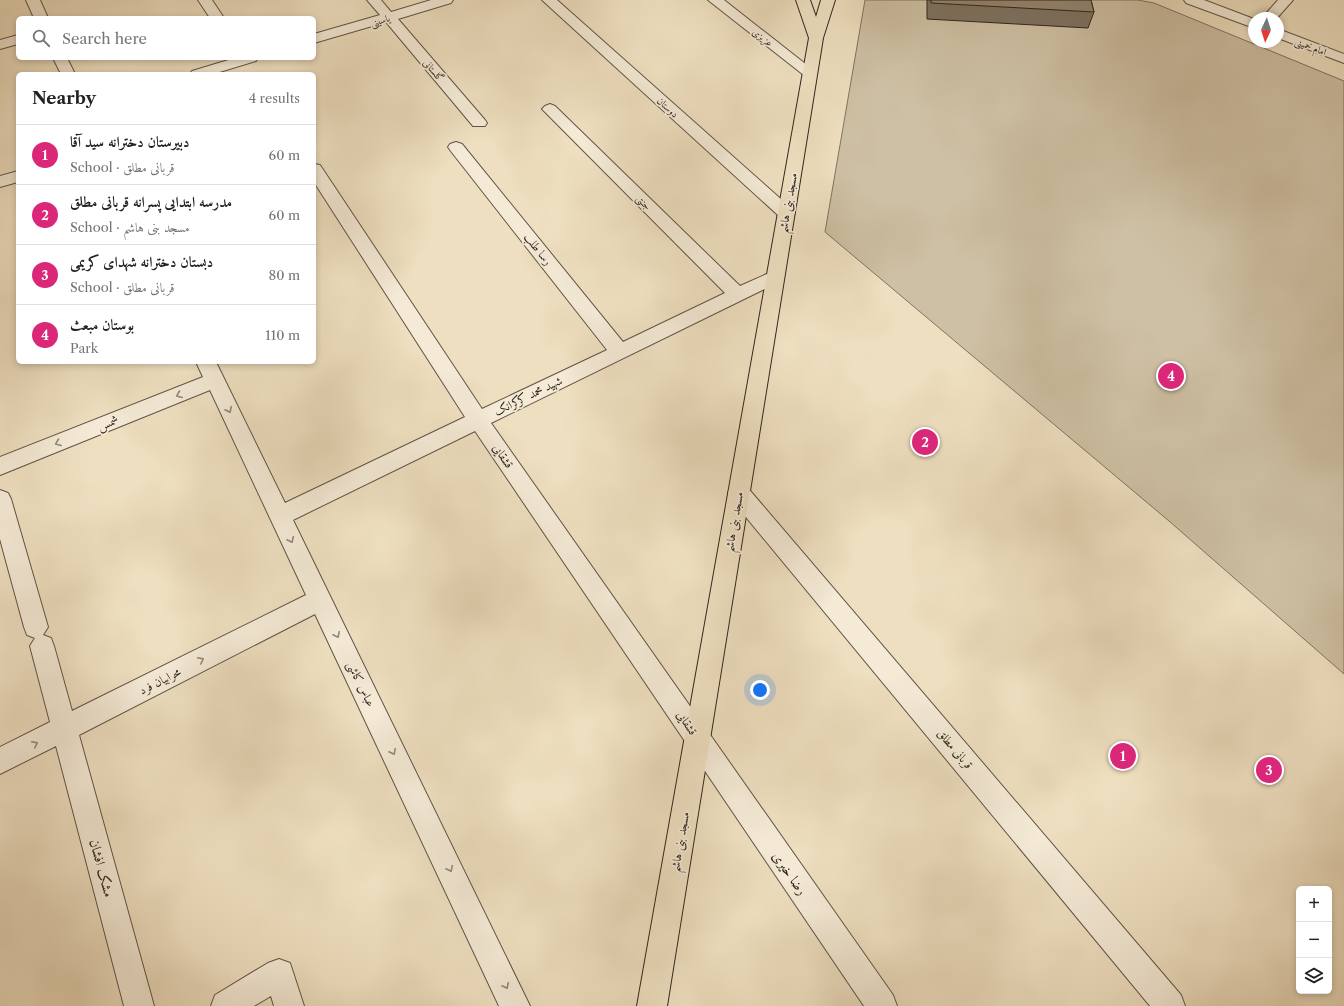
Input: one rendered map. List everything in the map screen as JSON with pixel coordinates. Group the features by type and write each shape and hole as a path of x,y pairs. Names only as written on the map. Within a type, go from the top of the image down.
{"main road":[{"name":"مسجد بنی هاشم","path":"803,0 816,38"},
{"name":"مسجد بنی هاشم","path":"652,1006 816,38 828,0"}],"street":[{"path":"32,0 40,16"},
{"path":"205,0 216,16"},
{"name":"گلستانی","path":"374,0 479,123"},
{"name":"یاسینی","path":"316,38 446,0"},
{"name":"دوستان","path":"549,0 786,213"},
{"name":"عزیزی","path":"715,0 810,73"},
{"path":"1191,0 1248,22"},
{"path":"1275,12 1286,0"},
{"name":"امام خمینی","path":"1284,35 1344,59"},
{"path":"0,45 16,41"},
{"path":"61,60 67,72"},
{"path":"203,72 242,60"},
{"path":"245,60 251,72"},
{"name":"جنتی","path":"550,109 738,295"},
{"name":"رسا طلب","path":"456,147 620,352"},
{"name":"قشقایی","path":"316,172 478,420 698,739"},
{"path":"0,182 16,177"},
{"name":"شهید محمد کرکرانک","path":"280,516 775,277"},
{"name":"شمس","path":"0,466 211,371"},
{"name":"عباس کاشی","path":"211,371 516,1006"},
{"name":"قربانی مطلق","path":"739,493 1170,1006"},
{"path":"0,499 65,730"},
{"name":"محرابیان فرد","path":"0,761 65,730 320,600"},
{"name":"مشک افشان","path":"65,730 139,1006"},
{"name":"رضا خیری","path":"698,739 882,1006"},
{"path":"226,1006 279,974 289,1006"}],"shaded area":[{"path":"865,0 1138,0 1154,3 1248,42 1248,48 1264,48 1344,81 1344,674 1169,521 825,232"}],"building":[{"path":"931,0 1091,0 1094,12 931,3"}],"place":[{"name":"بوستان مبعث","path":"1171,376"},
{"name":"مدرسه ابتدایی پسرانه قربانی مطلق","path":"925,442"},
{"name":"دبیرستان دخترانه سید آقا","path":"1123,756"},
{"name":"دبستان دخترانه شهدای کریمی","path":"1269,770"}]}
